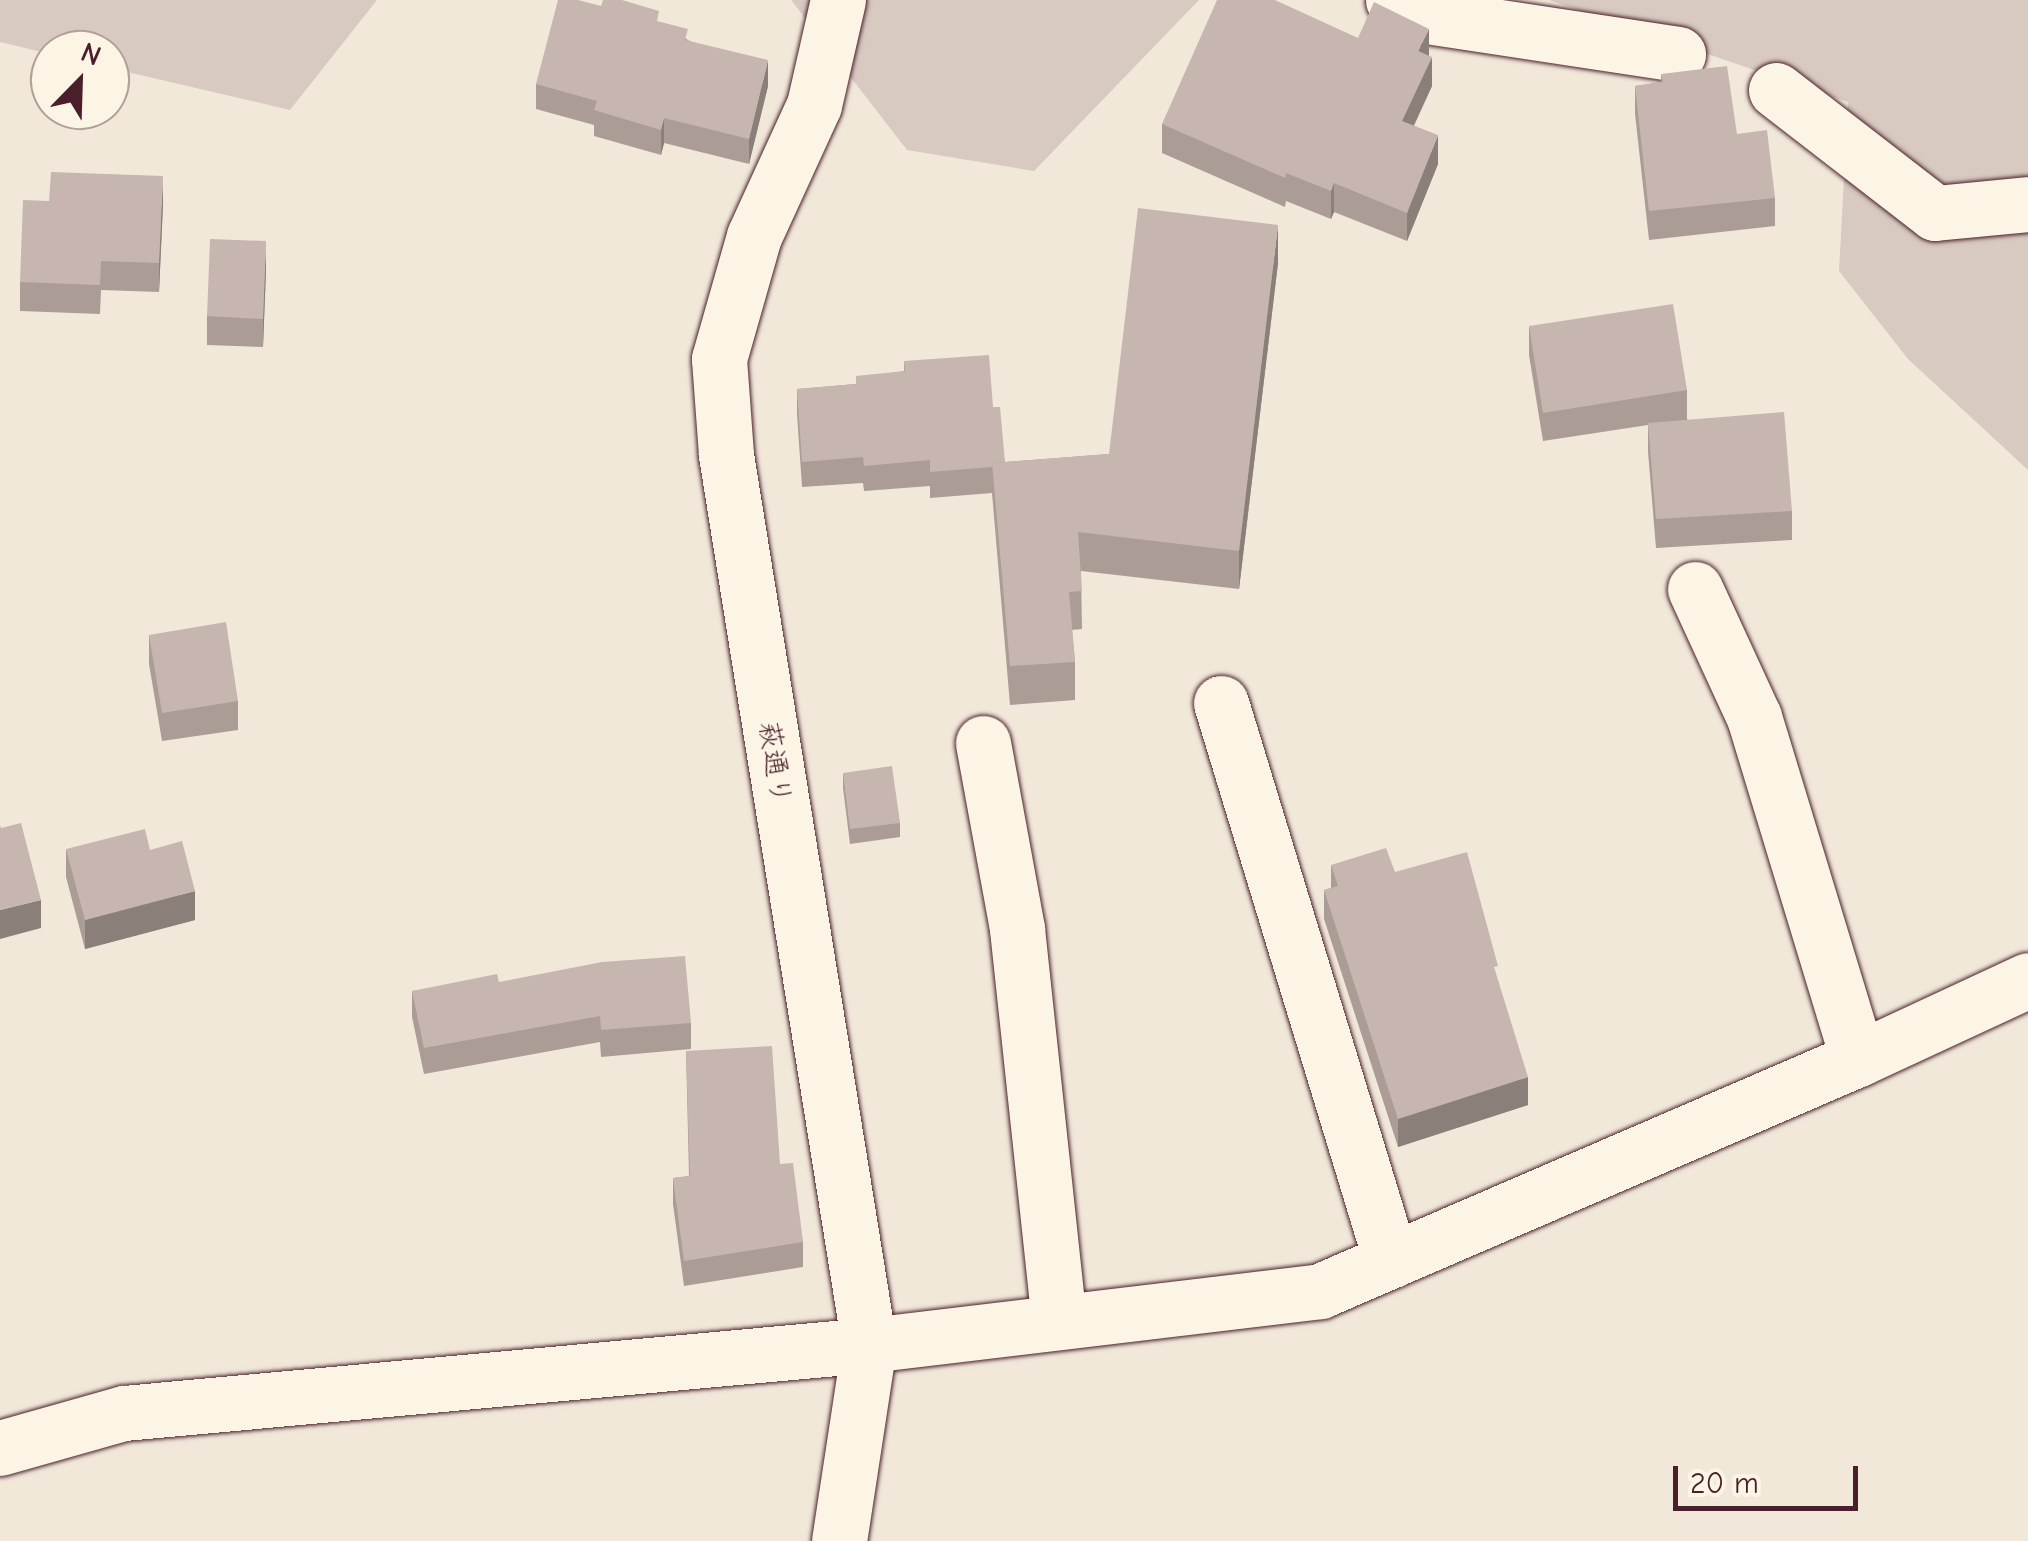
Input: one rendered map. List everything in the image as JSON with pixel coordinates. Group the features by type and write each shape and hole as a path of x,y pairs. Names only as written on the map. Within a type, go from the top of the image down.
{"street":[{"name":"萩通り","path":"838,0 814,106 754,236 719,359 726,455 869,1344 839,1541"},
{"path":"1393,0 1426,16 1678,54"},
{"path":"1776,90 1935,213 2028,204"},
{"path":"1695,589 1754,717 1858,1059"},
{"path":"1222,703 1391,1261"},
{"path":"983,743 1017,929 1059,1322"},
{"path":"0,1448 124,1413 869,1344 1320,1291 1858,1059 2028,980"}],"shaded area":[{"path":"0,0 377,0 290,110 130,73 130,30 30,30 30,49 0,42"},
{"path":"791,0 1199,0 1034,171 907,150"},
{"path":"1549,0 2028,0 2028,470 1908,359 1839,271 1848,102"}],"building":[{"path":"558,0 601,6 603,0 622,0 659,11 657,21 688,29 685,40 768,60 749,139 664,118 661,130 594,110 597,101 536,84"},
{"path":"1217,0 1275,0 1358,38 1374,2 1429,29 1418,51 1432,57 1402,121 1438,135 1407,213 1334,183 1331,191 1286,173 1285,178 1162,124"},
{"path":"1727,66 1737,134 1767,130 1775,198 1649,211 1635,86 1663,82 1661,74"},
{"path":"51,172 163,176 159,263 101,261 100,285 20,282 23,200 49,201"},
{"path":"1138,208 1278,225 1239,551 1078,532 1082,591 1069,592 1075,662 1010,666 992,463 1109,454"},
{"path":"210,239 266,241 263,319 207,316"},
{"path":"1673,304 1687,390 1543,413 1529,326"},
{"path":"989,355 993,407 1000,407 1005,462 992,463 992,467 930,472 930,460 864,466 863,457 802,462 797,389 856,384 856,376 905,371 904,361"},
{"path":"1784,412 1792,511 1656,519 1648,423"},
{"path":"226,622 238,701 162,713 149,635"},
{"path":"892,766 900,823 850,829 843,773"},
{"path":"21,823 41,900 0,910 0,825 1,828"},
{"path":"145,829 150,850 182,841 195,891 85,920 66,849"},
{"path":"1386,848 1395,872 1467,852 1498,966 1494,967 1528,1077 1398,1119 1324,890 1338,886 1331,865"},
{"path":"685,956 691,1023 601,1030 600,1016 424,1048 412,991 497,974 499,982 602,962"},
{"path":"772,1046 780,1164 793,1163 803,1242 684,1261 673,1178 690,1176 686,1051"}]}
